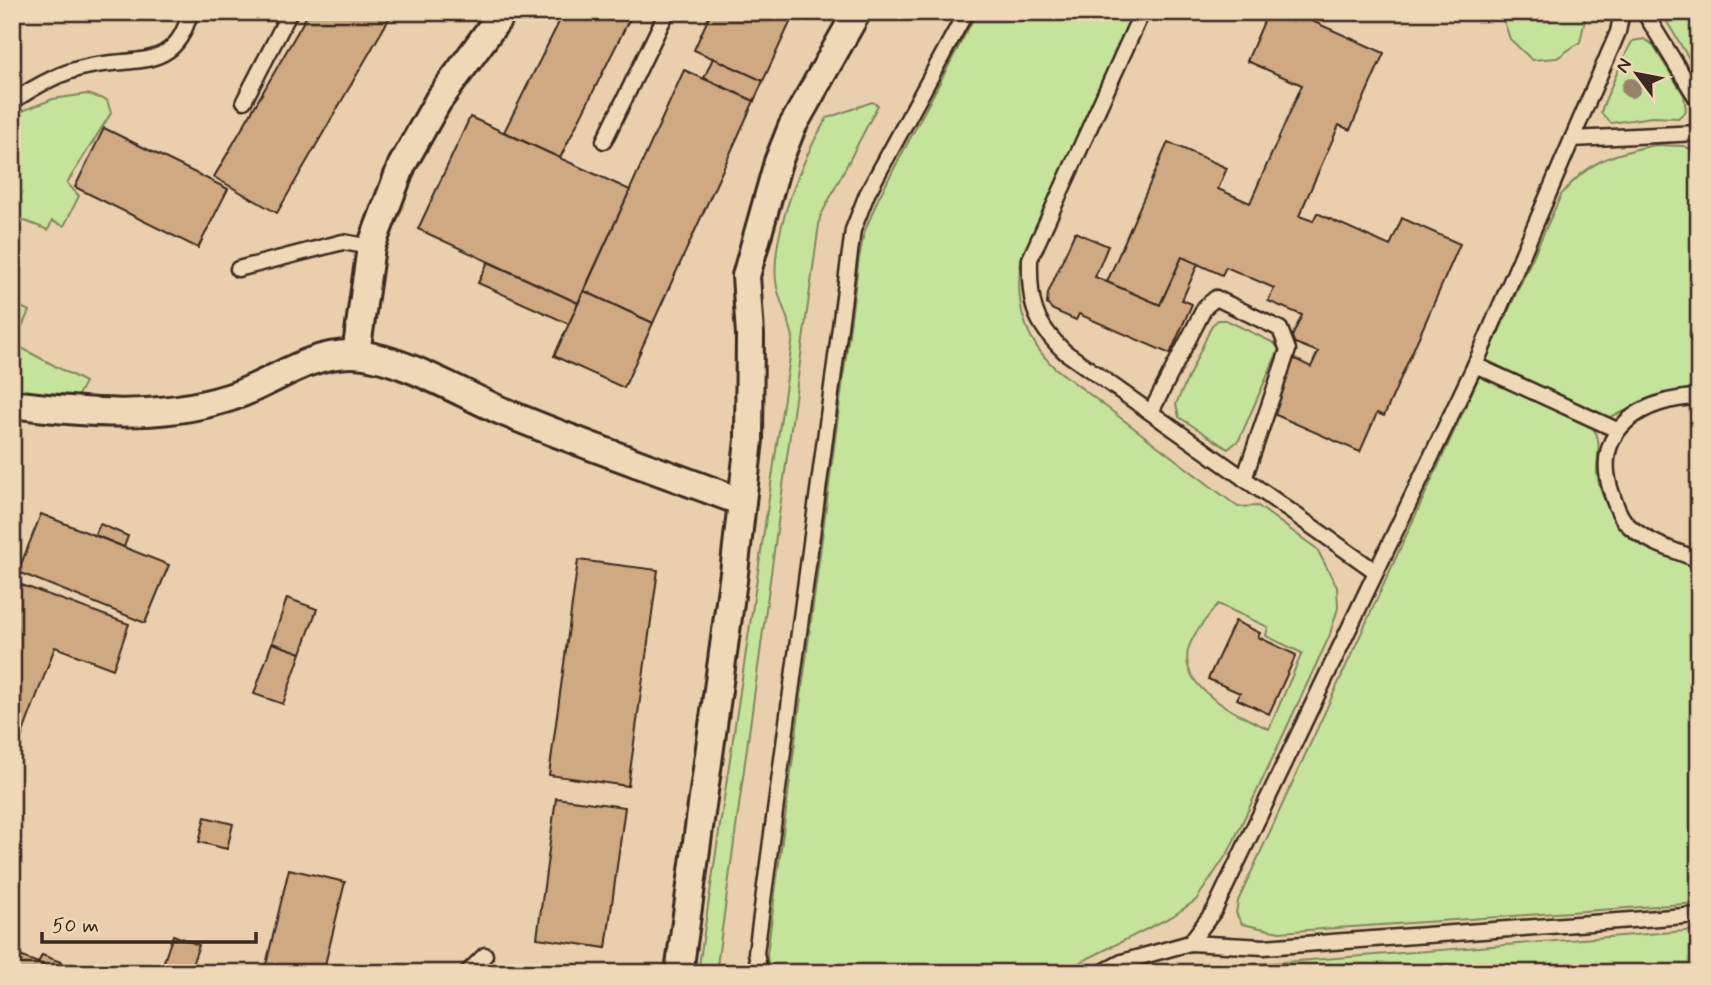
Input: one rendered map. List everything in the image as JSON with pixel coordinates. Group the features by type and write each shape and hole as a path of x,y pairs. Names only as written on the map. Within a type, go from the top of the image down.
{"street":[{"path":"356,354 371,247 402,165 426,122 503,12"},
{"path":"679,973 749,440 750,335 746,276 787,139 857,12"},
{"path":"12,404 84,413 156,412 228,398 306,362 330,354 356,354 393,362 506,413 742,502"}],"lane":[{"path":"12,102 37,86 85,67 159,58 185,33 190,12"},
{"path":"244,101 290,12"},
{"path":"604,141 667,12"},
{"path":"760,973 756,953 853,230 867,194 966,12"},
{"path":"1142,12 1030,259 1029,290 1035,315 1046,334 1065,352 1375,571"},
{"path":"1190,943 1214,911 1226,888 1475,365 1618,32 1622,12"},
{"path":"1644,12 1699,103"},
{"path":"1572,139 1699,133"},
{"path":"238,270 343,242 371,247"},
{"path":"1152,412 1205,307 1216,298 1280,329 1288,350 1244,478"},
{"path":"1475,365 1617,430"},
{"path":"1699,397 1680,397 1628,417 1608,446 1605,472 1626,523 1649,540 1699,560"},
{"path":"1101,973 1122,962 1190,943 1264,947 1699,915"},
{"path":"467,973 485,955"}],"green space":[{"path":"977,12 1134,12 1021,260 1019,290 1024,318 1035,344 1055,368 1238,507 1258,506 1317,549 1337,587 1338,608 1329,637 1229,851 1196,900 1173,916 1059,973 774,973 768,965 767,954 859,258 864,233 878,199","holes":["1218,604 1268,627 1266,636 1302,653 1269,729 1215,700 1202,689 1188,664 1188,650 1193,638"]},
{"path":"1501,12 1586,12 1586,15 1580,42 1557,58 1532,60 1510,39"},
{"path":"1661,12 1699,12 1699,75"},
{"path":"1644,39 1652,44 1684,95 1686,111 1678,118 1652,117 1611,123 1601,113 1606,99 1633,41"},
{"path":"87,94 107,100 111,113 67,183 79,196 64,226 52,221 48,230 20,219 12,234 12,115 53,99"},
{"path":"872,102 878,105 820,217 716,973 698,973 793,337 776,281 778,241 799,174 827,118"},
{"path":"1655,145 1684,146 1699,153 1699,390 1676,391 1607,418 1486,360 1561,195 1581,174 1602,160"},
{"path":"12,302 29,311 14,344 85,382 77,397 65,401 12,390"},
{"path":"1218,320 1226,320 1274,343 1279,349 1239,440 1228,449 1179,417 1176,404 1212,325"},
{"path":"1480,375 1591,426 1598,443 1597,473 1602,493 1622,530 1644,547 1699,566 1699,903 1279,932 1242,924 1236,913 1238,901"},
{"path":"1699,930 1699,973 1150,973 1193,969"}],"building":[{"path":"309,12 393,12 277,213 214,177"},
{"path":"564,12 633,12 560,158 504,132"},
{"path":"711,12 795,12 763,81 694,50"},
{"path":"1268,12 1292,12 1384,53 1350,130 1339,125 1299,216 1313,221 1317,213 1390,246 1402,218 1460,244 1384,416 1377,413 1360,452 1269,412 1293,358 1311,367 1318,352 1290,341 1302,315 1268,301 1274,288 1226,267 1222,275 1182,257 1160,305 1107,282 1168,142 1227,168 1218,189 1250,203 1302,85 1247,61"},
{"path":"713,58 763,81 754,101 704,78"},
{"path":"684,70 754,101 653,323 584,291"},
{"path":"470,117 630,190 578,303 418,229"},
{"path":"104,128 228,189 198,248 75,187"},
{"path":"1075,232 1108,246 1095,277 1160,305 1182,257 1198,264 1182,300 1192,304 1170,354 1079,314 1076,320 1053,310 1047,304 1048,293"},
{"path":"488,262 578,303 569,324 478,283"},
{"path":"584,291 653,323 624,388 554,356"},
{"path":"41,514 169,565 145,623 18,572"},
{"path":"100,524 128,536 124,547 95,535"},
{"path":"578,560 658,570 628,786 549,775"},
{"path":"19,584 129,624 113,669 55,647 12,762 12,603"},
{"path":"287,598 317,609 301,653 272,643"},
{"path":"1235,621 1260,633 1258,637 1296,655 1269,714 1237,699 1240,693 1208,679"},
{"path":"272,643 301,653 283,704 254,694"},
{"path":"556,798 625,807 606,948 537,938"},
{"path":"205,817 233,824 227,849 199,842"},
{"path":"289,869 345,882 323,973 264,973"},
{"path":"173,935 199,945 189,973 160,973"},
{"path":"12,953 38,963 61,973 12,973"},
{"path":"42,955 61,962 57,971 38,963"}]}
